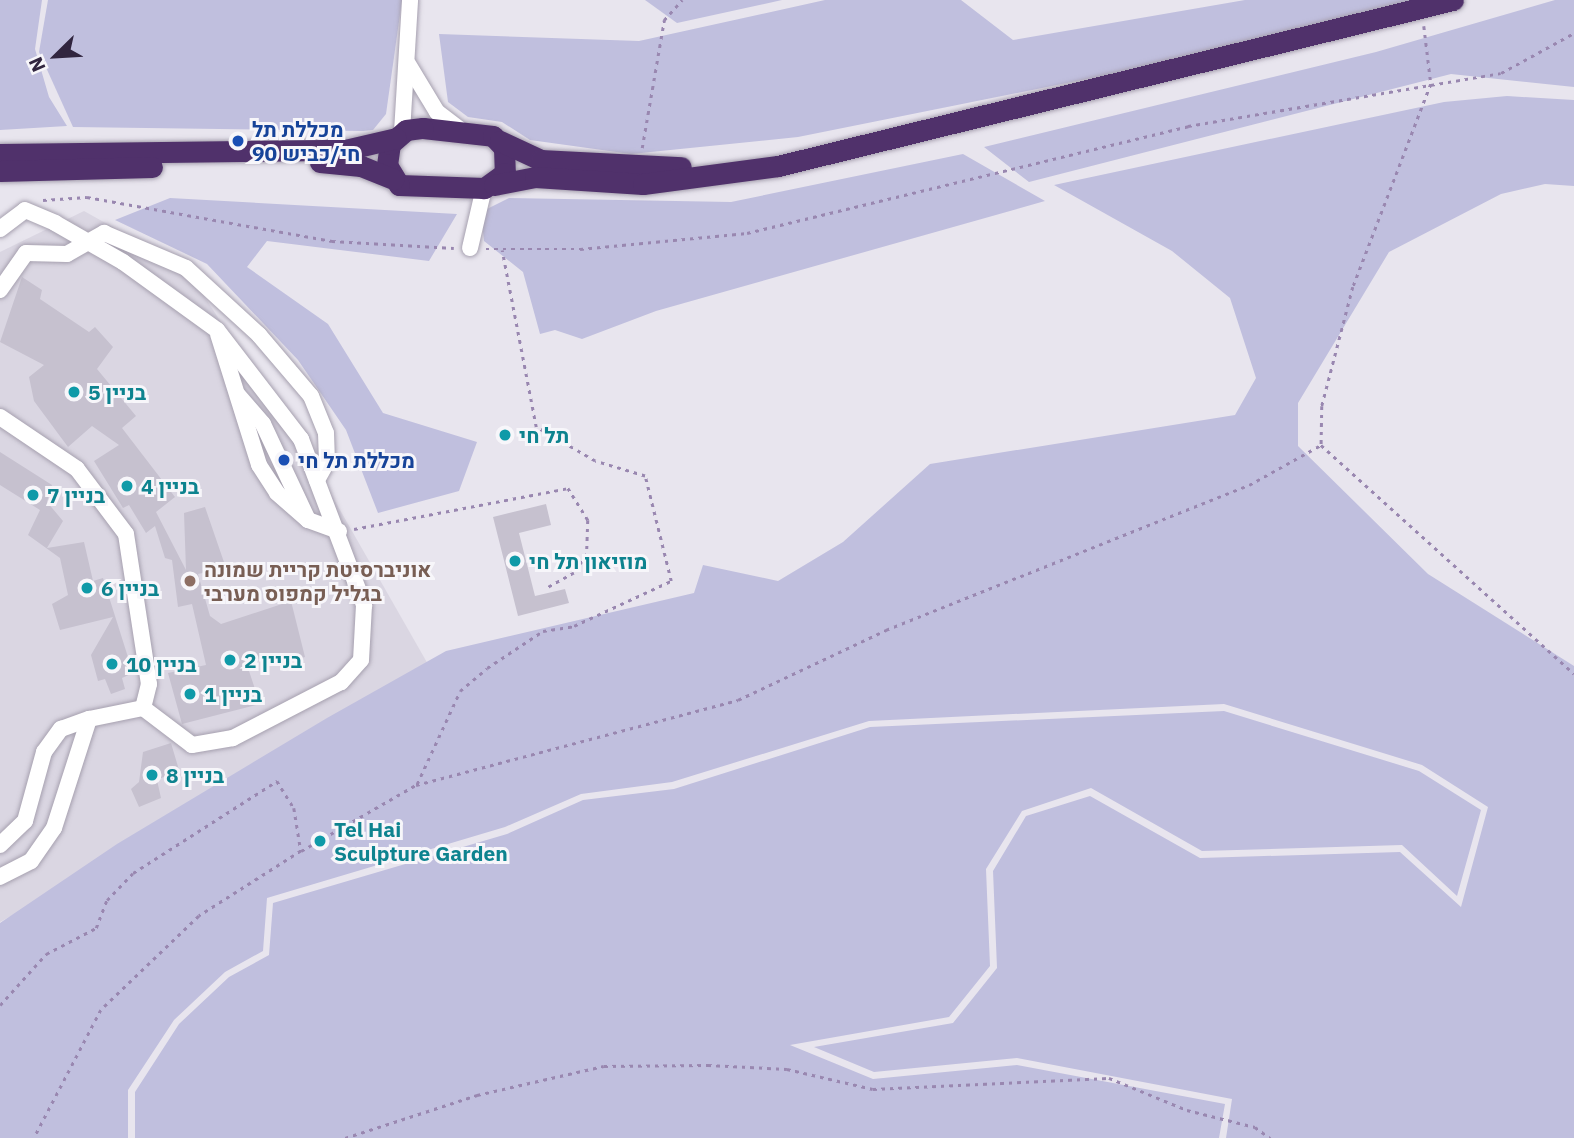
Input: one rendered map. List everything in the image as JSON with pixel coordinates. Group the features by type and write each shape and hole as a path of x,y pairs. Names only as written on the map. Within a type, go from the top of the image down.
{"highway":[{"path":"0,171 323,162 393,178 406,187 489,187 535,177 643,184 778,166 1453,0"},
{"path":"0,154 345,150 399,135 461,130 500,141 541,160 638,168 778,166"},
{"path":"393,178 386,158 399,135"},
{"path":"489,187 506,164 500,141"}],"street":[{"path":"399,135 408,64 410,0"},
{"path":"408,64 437,112 461,130"},
{"path":"470,248 489,187"},
{"path":"0,229 25,210 87,242 217,330 301,439 339,531 364,605 361,660 341,682 233,738 192,745 143,708 89,719 61,730 44,752 25,821 0,845"},
{"path":"0,290 26,253 50,257 104,233 186,268 259,335 311,396 321,420 327,462 317,480"},
{"path":"217,330 259,465 277,493 308,520 339,531"},
{"path":"237,393 262,424 308,520"},
{"path":"0,417 77,469 125,534 145,627 149,684 143,708"},
{"path":"0,877 31,862 54,828 89,719"}],"path":[{"path":"638,168 664,20 682,0"},
{"path":"1422,9 1431,84 1353,287 1322,406 1321,445 1574,674"},
{"path":"416,785 460,691 487,667 543,631 575,626 671,581 645,476 595,461 536,427 502,250 747,233 1188,127 1501,73 1574,33"},
{"path":"25,210 52,196 87,197 332,241 470,248"},
{"path":"34,1138 101,1010 199,916 301,851 416,785 738,701 886,630 1249,485 1321,445"},
{"path":"339,531 568,488 587,520 587,554 574,573 544,589"},
{"path":"0,1005 46,954 96,928 107,900 133,873 277,781 294,808 301,851"},
{"path":"345,1138 477,1095 604,1066 708,1065 787,1069 873,1089 1109,1078 1187,1110 1255,1127 1270,1138"}],"shaded area":[{"path":"0,0 42,0 35,49 49,97 67,126 0,130"},
{"path":"48,0 402,0 386,114 373,130 363,131 73,127 39,52"},
{"path":"645,0 782,0 677,23"},
{"path":"825,0 961,0 1013,40 1245,0 1423,0 1196,57 798,137 631,154 530,140 502,122 468,117 448,102 439,34 639,41"},
{"path":"1555,0 1574,0 1574,87 1451,74 1029,182 984,147 1376,52"},
{"path":"1507,96 1574,100 1574,186 1545,184 1501,194 1389,252 1298,403 1298,446 1428,574 1574,666 1574,1138 1226,1138 1232,1099 1017,1058 874,1072 814,1047 953,1023 997,968 993,871 1026,816 1090,796 1200,858 1400,852 1461,907 1488,807 1422,765 1224,704 869,721 672,782 581,794 505,827 267,898 263,951 225,972 174,1020 128,1090 128,1138 0,1138 0,923 117,844 327,718 446,651 694,593 703,565 778,581 843,542 930,464 1235,415 1256,378 1230,298 1172,251 1054,185 1444,102"},
{"path":"963,154 1045,201 656,311 582,339 555,330 540,334 523,272 484,241 481,212 509,198 731,202"},
{"path":"170,198 457,214 429,261 267,241 247,267 328,324 383,413 477,442 459,491 378,513 346,430 298,360 207,264 115,220"},
{"name":"אוניברסיטת קריית שמונה בגליל קמפוס מערבי","path":"84,211 186,268 324,482 437,680 0,922 0,252"},
{"path":"1224,711 1419,771 1481,810 1457,896 1402,845 1202,851 1091,788 1022,811 986,869 990,966 949,1017 790,1045 873,1079 1017,1065 1225,1104 1219,1138 135,1138 135,1092 179,1024 229,977 269,955 273,903 507,834 583,800 674,789 870,727"}],"building":[{"path":"22,277 42,290 40,299 89,332 95,327 113,347 97,369 136,416 122,428 175,497 156,512 186,570 184,513 205,507 226,568 198,574 210,616 221,624 291,601 305,657 276,666 269,656 246,662 260,704 182,724 168,673 206,665 192,604 178,607 172,560 165,558 155,526 146,533 129,505 123,508 94,461 119,445 92,426 68,447 34,401 29,377 44,365 0,342"},
{"path":"0,452 52,485 47,502 63,521 47,548 84,542 93,581 103,578 133,673 122,678 125,689 111,694 105,679 98,681 91,655 113,617 60,630 52,604 68,595 60,558 28,535 40,510 0,485"},
{"name":"מוזיאון תל חי","path":"546,504 551,525 519,533 535,596 565,589 569,603 518,616 493,517"},
{"name":"בניין 8","path":"171,743 179,770 157,780 161,798 139,807 131,789 139,782 143,752"}],"place":[{"name":"מכללת תל חי/כביש 90","path":"238,141"},
{"name":"בניין 5","path":"74,392"},
{"name":"תל חי","path":"505,435"},
{"name":"מכללת תל חי","path":"284,460"},
{"name":"בניין 4","path":"127,486"},
{"name":"בניין 7","path":"33,495"},
{"name":"מוזיאון תל חי","path":"515,561"},
{"name":"אוניברסיטת קריית שמונה בגליל קמפוס מערבי","path":"190,581"},
{"name":"בניין 6","path":"87,588"},
{"name":"בניין 2","path":"230,660"},
{"name":"בניין 10","path":"112,664"},
{"name":"בניין 1","path":"190,694"},
{"name":"בניין 8","path":"152,775"},
{"name":"Tel Hai Sculpture Garden","path":"320,841"}]}
